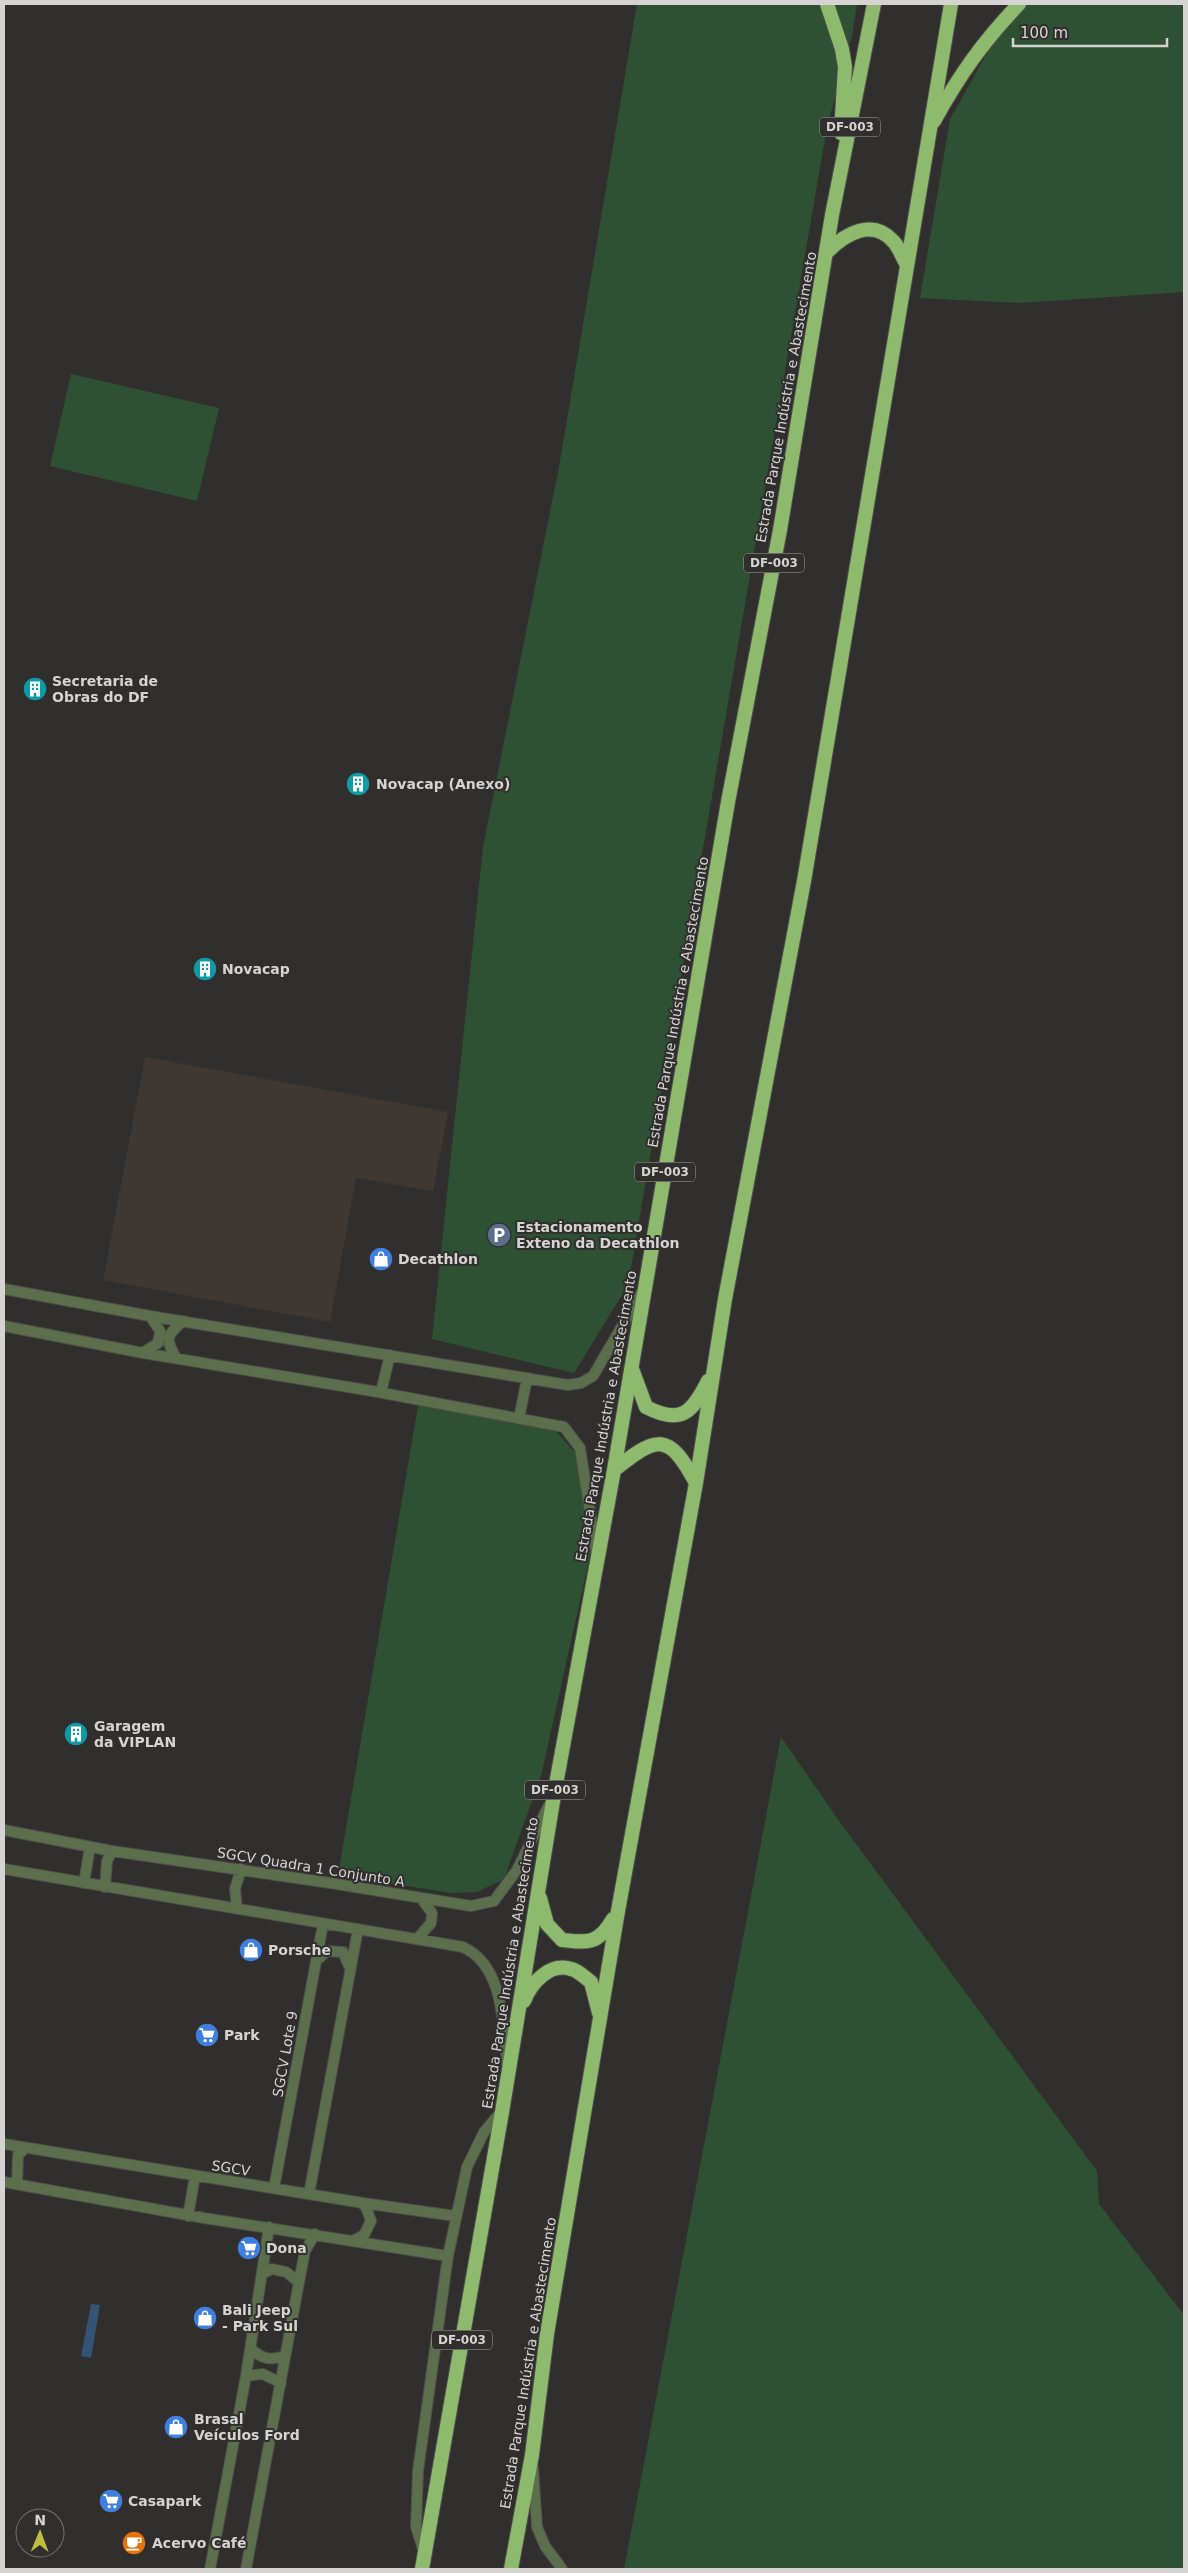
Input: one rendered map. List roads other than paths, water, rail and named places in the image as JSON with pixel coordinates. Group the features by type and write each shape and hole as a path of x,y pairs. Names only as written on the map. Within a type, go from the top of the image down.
{"highway":[{"path":"827,4 846,67 832,215"},
{"name":"Estrada Parque Indústria e Abastecimento","path":"422,2569 502,2112 554,1795 614,1470 728,802 780,530 828,251 832,215 874,4"},
{"name":"Estrada Parque Indústria e Abastecimento","path":"510,2568 532,2455 547,2334 618,1911 696,1483 714,1370 804,881 951,4"},
{"path":"929,130 962,72 990,34 1019,4"},
{"path":"828,251 841,238 853,232 867,229 882,232 893,241 907,265"},
{"path":"631,1366 646,1407 670,1416 683,1414 696,1405 714,1370"},
{"path":"614,1470 648,1445 662,1444 674,1448 696,1483"},
{"path":"539,1892 547,1924 562,1940 586,1942 605,1934 618,1911"},
{"path":"518,2014 527,1992 537,1980 550,1970 571,1969 591,1982 600,2021"},
{"path":"425,2552 429,2569"}],"street":[{"path":"4,1290 568,1385 581,1383 593,1376 645,1287"},
{"path":"143,1353 158,1343 160,1331 150,1316"},
{"path":"176,1358 168,1343 169,1334 183,1321"},
{"path":"4,1326 143,1353 382,1392 564,1427 580,1448 597,1555"},
{"path":"382,1392 390,1355"},
{"path":"519,1419 527,1378"},
{"name":"SGCV Quadra 1 Conjunto A","path":"4,1830 112,1851 471,1906 494,1901 517,1870 554,1795"},
{"path":"84,1883 90,1847"},
{"path":"105,1887 107,1860 112,1851"},
{"path":"4,1869 468,1949 483,1961 490,1973 502,2022 508,2075"},
{"path":"237,1908 236,1889 241,1870"},
{"path":"417,1939 431,1923 432,1913 421,1898"},
{"name":"SGCV Lote 9","path":"274,2188 323,1924"},
{"path":"309,2194 358,1929"},
{"path":"316,1961 327,1951 343,1952 350,1968"},
{"path":"425,2552 416,2527 418,2471 455,2216 467,2167 484,2132 502,2112"},
{"name":"SGCV","path":"4,2144 24,2149 361,2203 455,2216"},
{"path":"17,2184 18,2155 24,2149"},
{"path":"188,2216 195,2176"},
{"path":"4,2182 188,2216 315,2234 448,2256"},
{"path":"353,2241 364,2235 371,2221 366,2208 361,2203"},
{"path":"210,2569 251,2349 269,2227"},
{"path":"246,2569 305,2251 315,2234"},
{"path":"262,2274 272,2269 286,2272 299,2282"},
{"path":"251,2349 260,2358 267,2359 285,2356"},
{"path":"246,2376 263,2374 280,2383"},
{"path":"532,2455 537,2527 545,2546 562,2569"}],"water":[{"path":"91,2304 100,2305 91,2358 81,2356"}],"place":[{"name":"Secretaria de Obras do DF","path":"35,689"},
{"name":"Novacap (Anexo)","path":"358,784"},
{"name":"Novacap","path":"205,969"},
{"name":"Estacionamento Exteno da Decathlon","path":"499,1235"},
{"name":"Decathlon","path":"381,1259"},
{"name":"Garagem da VIPLAN","path":"76,1734"},
{"name":"Porsche","path":"251,1950"},
{"name":"Park","path":"207,2035"},
{"name":"Dona","path":"249,2248"},
{"name":"Bali Jeep - Park Sul","path":"205,2318"},
{"name":"Brasal Veículos Ford","path":"176,2427"},
{"name":"Casapark","path":"111,2501"},
{"name":"Acervo Café","path":"134,2543"}]}
